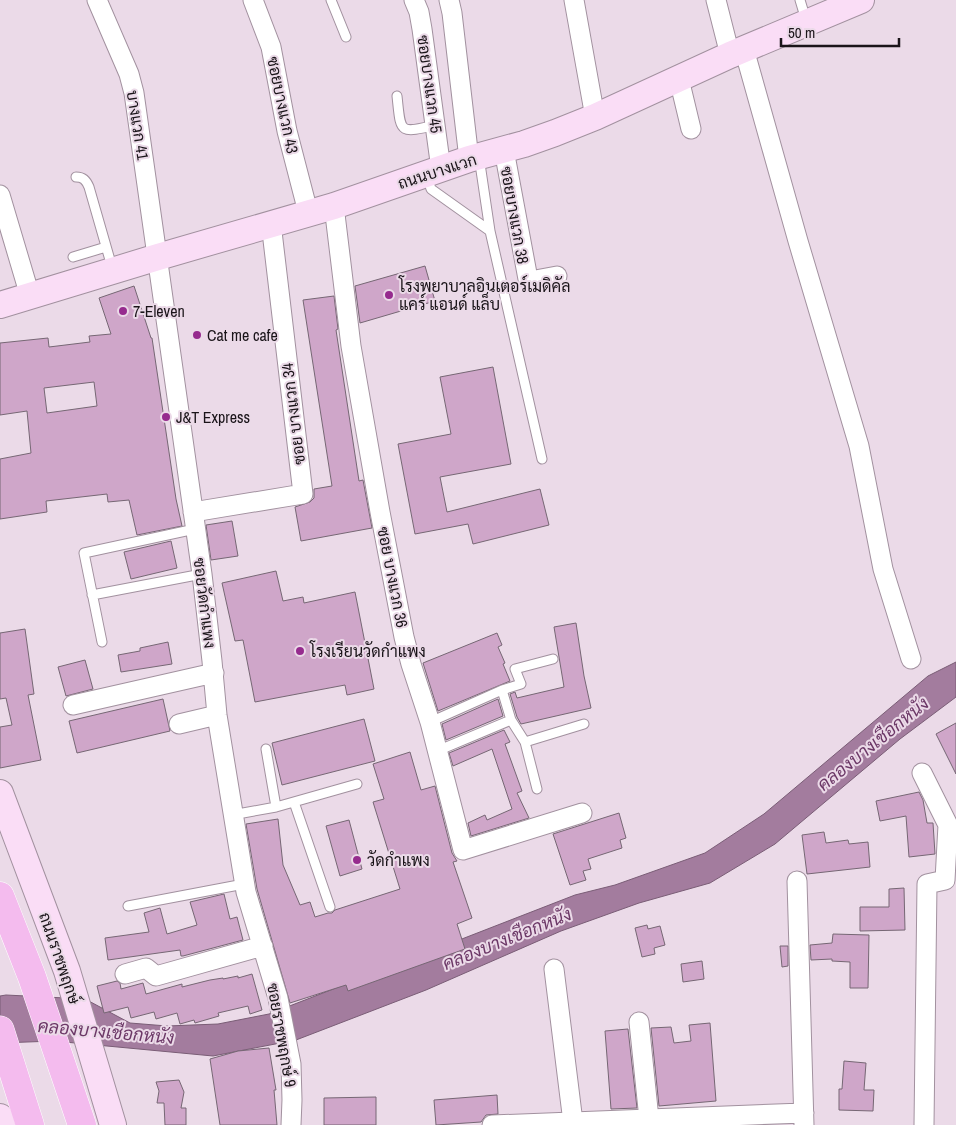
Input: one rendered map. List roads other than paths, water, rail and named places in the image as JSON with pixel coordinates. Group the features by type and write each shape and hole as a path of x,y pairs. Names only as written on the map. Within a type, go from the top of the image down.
{"main road":[{"name":"ถนนบางแวก","path":"0,305 30,296 110,258 158,257 334,206 434,171 556,133 737,52 803,11 859,0"},
{"name":"ถนนราชพฤกษ์","path":"0,794 13,817 66,971 113,1125"},
{"name":"ถนนราชพฤกษ์","path":"0,896 32,977 79,1114"},
{"path":"0,1030 30,1125"},
{"path":"0,1117 2,1125"}],"street":[{"name":"บางแวก 41","path":"97,0 129,74 134,93 158,257"},
{"name":"ซอยบางแวก 43","path":"253,0 271,47 287,131 308,212"},
{"name":"ซอยบางแวก 45","path":"414,0 419,12 422,29 436,125 434,171"},
{"path":"448,0 452,13 474,158"},
{"path":"574,0 595,117"},
{"path":"716,0 737,52 798,241 859,446 883,569 911,658"},
{"path":"679,79 691,129"},
{"name":"ซอยบางแวก 38","path":"504,150 526,276 530,281 558,276"},
{"path":"0,195 30,296"},
{"name":"ซอย บางแวก 36","path":"334,206 351,346 380,512 410,664 430,722 463,850 582,813"},
{"name":"ซอย บางแวก 34","path":"194,521 303,494 271,223"},
{"name":"ซอยวัดกำแพง","path":"158,257 202,574 217,715 232,816 244,884 263,946"},
{"path":"73,705 214,673"},
{"path":"179,724 217,715"},
{"path":"922,773 948,825 945,880 927,884 924,1125"},
{"path":"492,1125 649,1119 804,1119 797,881"},
{"path":"126,974 146,968 156,976 263,946"},
{"name":"ซอยราชพฤกษ์ 9","path":"263,946 278,998 291,1064 291,1125"},
{"path":"554,969 573,1122"},
{"path":"640,1022 649,1119"}],"lane":[{"path":"331,0 346,36"},
{"path":"396,96 400,120 404,128 410,131 436,125"},
{"path":"474,158 542,459"},
{"path":"434,171 431,189 490,231"},
{"path":"73,257 110,258 88,183 81,177 76,177"},
{"path":"102,642 84,553 194,521"},
{"path":"92,596 202,574"},
{"path":"430,722 502,690 521,684 515,668 554,659"},
{"path":"502,690 512,720 525,742 537,789"},
{"path":"437,751 512,720"},
{"path":"525,742 584,724"},
{"path":"266,749 276,807"},
{"path":"232,816 276,807 357,784"},
{"path":"294,802 330,907"},
{"path":"128,906 244,884"}],"water":[{"name":"คลองบางเชือกหนัง","path":"956,662 956,697 900,739 775,844 710,883 639,903 561,931 426,990 296,1040 213,1056 54,1041 0,1043 0,996 85,999 130,1023 167,1026 218,1024 269,1014 575,895 615,885 705,853 764,814 928,676"}],"place":[{"name":"โรงพยาบาลอินเตอร์เมดิคัล แคร์ แอนด์ แล็บ","path":"389,295"},
{"name":"7-Eleven","path":"123,311"},
{"name":"Cat me cafe","path":"197,335"},
{"name":"J&T Express","path":"166,417"},
{"name":"โรงเรียนวัดกำแพง","path":"300,651"},
{"name":"วัดกำแพง","path":"357,860"}]}
